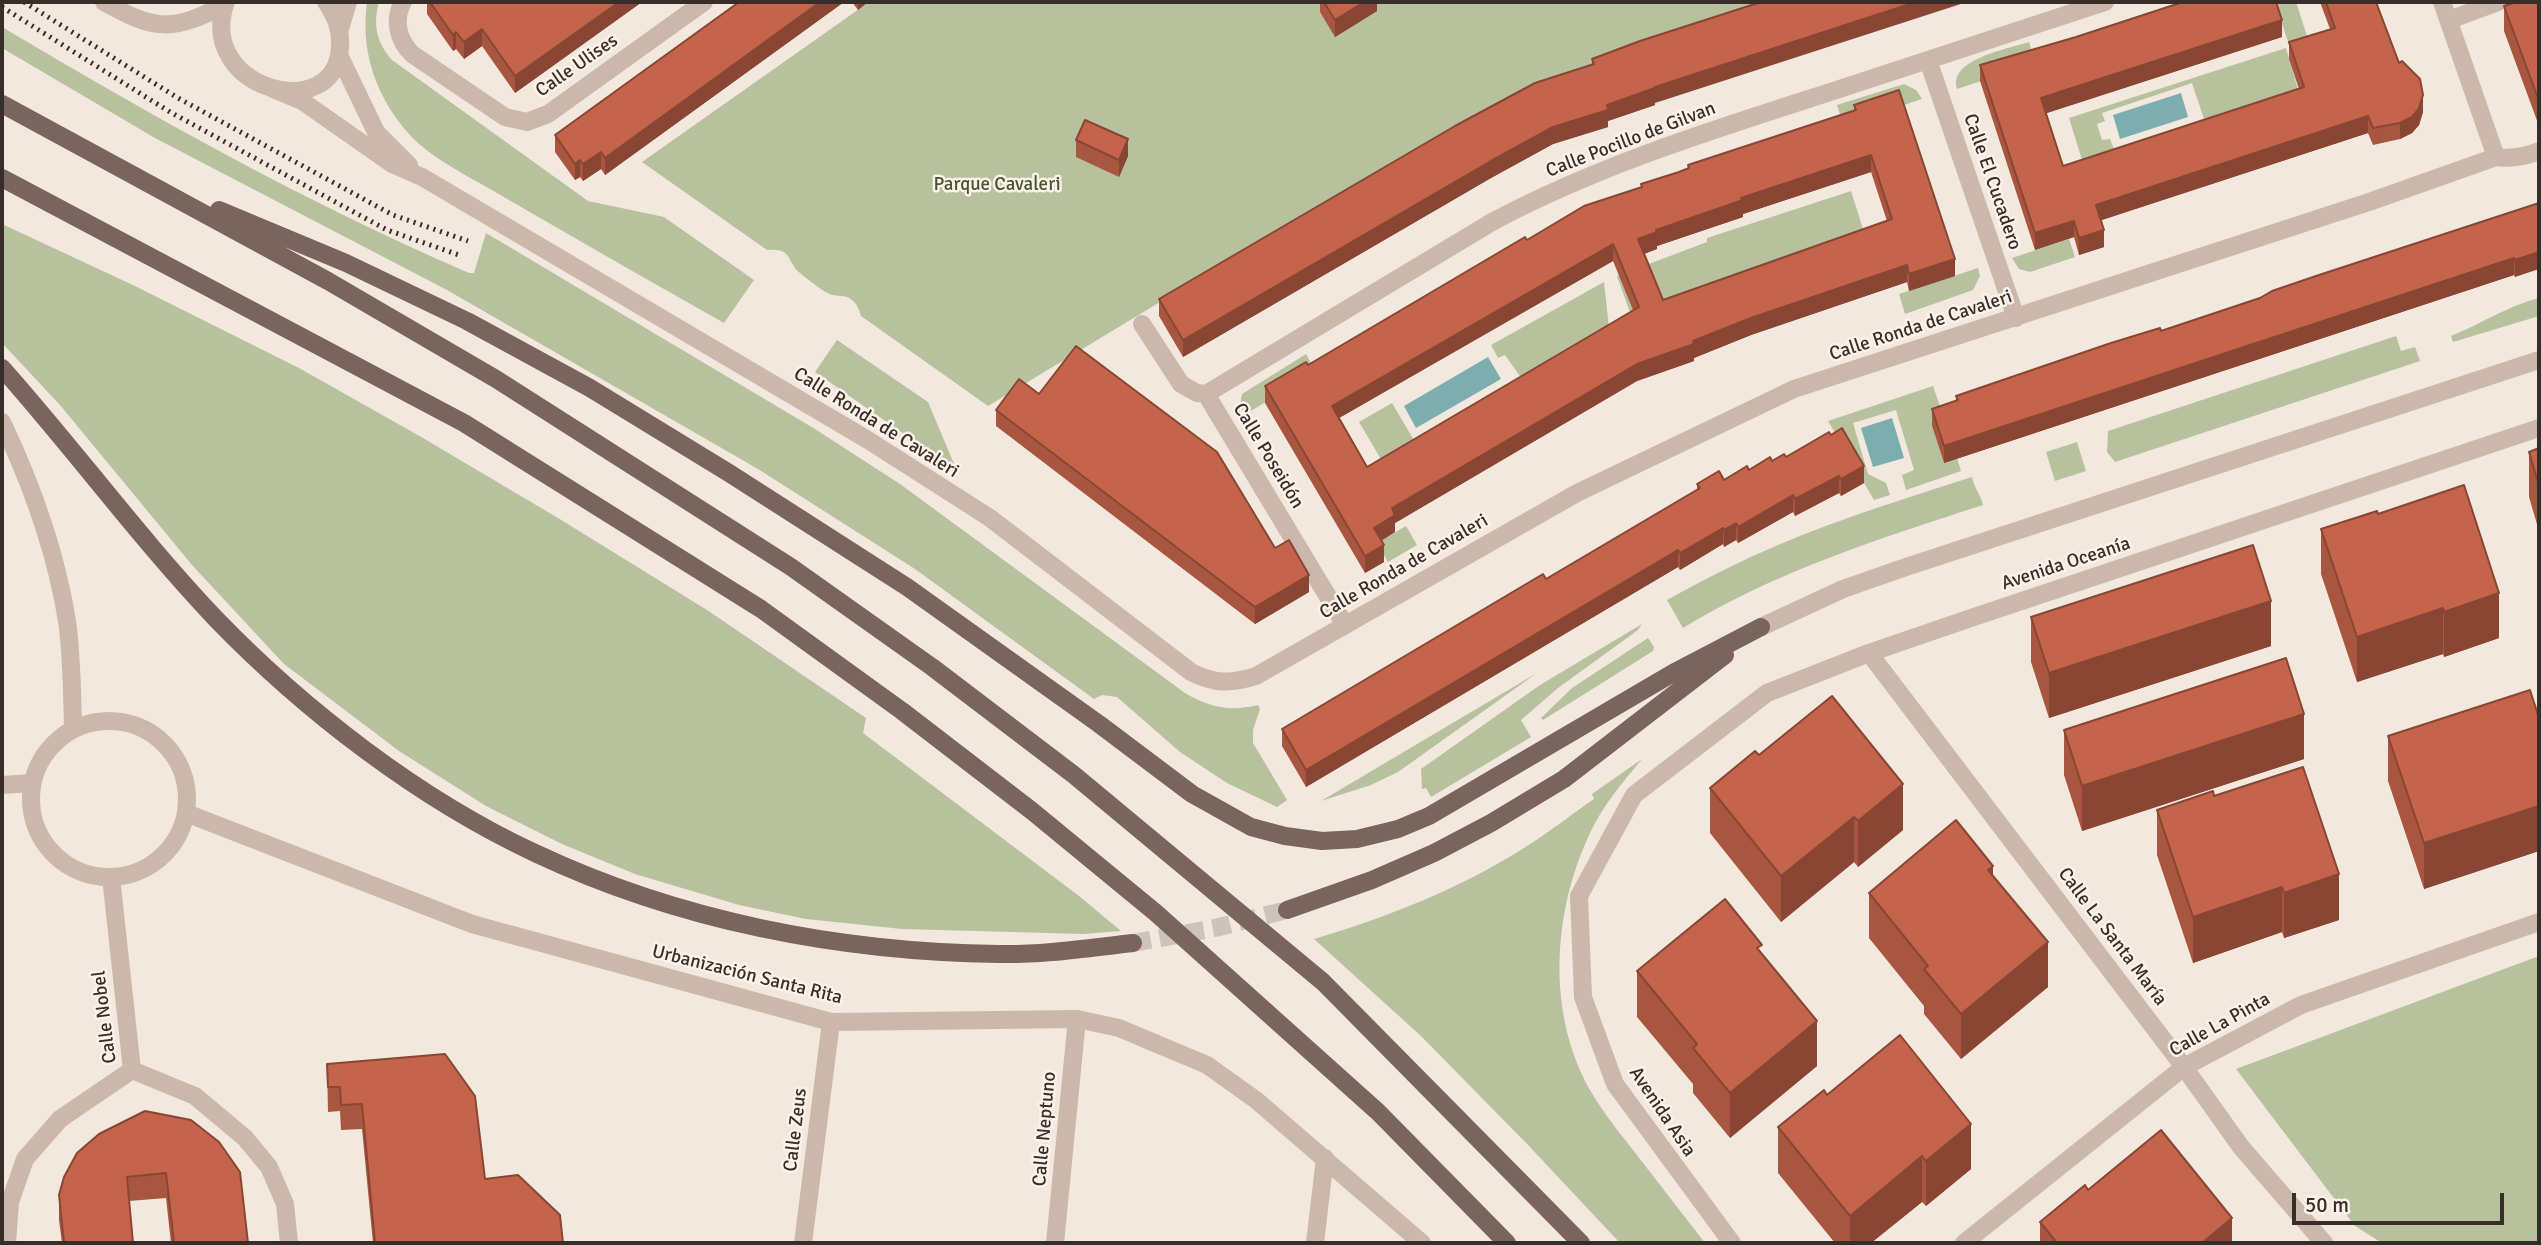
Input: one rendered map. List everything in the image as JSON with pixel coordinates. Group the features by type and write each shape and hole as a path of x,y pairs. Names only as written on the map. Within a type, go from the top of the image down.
{"main road":[{"path":"2,104 328,281 496,379 791,566 932,667 1074,775 1323,982 1581,1243"},
{"path":"2,177 464,423 761,609 902,711 1156,913 1378,1112 1507,1243"},
{"path":"146,180 346,263 467,321 590,388 907,587 1100,724 1192,794 1251,827 1322,841 1357,839 1398,829 1429,816 1673,673 1761,627"},
{"path":"2,368 145,539 217,620 294,692 398,774 449,807 535,853 678,907 749,926 824,940 915,950 1001,954 1133,943"},
{"path":"1287,910 1373,880 1434,853 1564,779 1761,627"}],"street":[{"path":"104,2 132,17 153,24 172,26 203,16 225,3"},
{"path":"273,89 300,90 315,87 334,71 340,57 340,29 337,18 326,2"},
{"path":"340,29 348,2"},
{"name":"Calle Ulises","path":"403,2 398,15 398,27 404,46 412,54 505,117 527,122 548,114 704,2"},
{"name":"Calle Pocillo de Gilvan","path":"1206,394 1530,202 1660,148 2105,2"},
{"path":"2442,2 2496,157"},
{"path":"2449,20 2498,2"},
{"name":"Calle Ronda de Cavaleri","path":"225,3 220,29 222,43 230,59 246,75 302,101 392,164 422,177 868,440 990,518 1191,672 1207,680 1224,683 1256,677 1577,493 1794,389 2369,202 2496,157 2524,157 2539,151"},
{"name":"Calle Ronda de Cavaleri","path":"340,57 376,132 422,177"},
{"name":"Calle El Cucadero","path":"1928,60 2016,318"},
{"name":"Calle Poseidón","path":"1142,324 1181,384 1197,393 1206,394 1345,625"},
{"path":"1761,627 1843,589 1906,567 2539,360"},
{"path":"2,422 36,502 52,557 66,620 72,670 73,728"},
{"name":"Avenida Oceanía","path":"1634,795 1767,693 1869,653 2539,428"},
{"name":"Calle La Santa María","path":"1869,653 2184,1067 2241,1147 2324,1243"},
{"path":"97,721 122,721 145,729 165,744 179,764 186,788 186,813 177,838 160,859 136,872 111,877 87,874 66,865 49,849 36,830 30,807 32,783 40,761 54,742 73,728 97,721"},
{"path":"2,785 32,783"},
{"name":"Avenida Asia","path":"1634,795 1579,896 1583,997 1615,1084 1732,1243"},
{"name":"Urbanización Santa Rita","path":"186,813 472,924 831,1022 1077,1019 1119,1028 1207,1065 1256,1100 1422,1243"},
{"name":"Calle Nobel","path":"111,877 132,1070 195,1096 245,1138 268,1167 285,1204 289,1243"},
{"name":"Calle La Pinta","path":"1964,1243 2184,1067 2301,1004 2539,922"},
{"name":"Calle Neptuno","path":"1055,1243 1077,1019"},
{"name":"Calle Zeus","path":"803,1243 831,1022"},
{"path":"7,1243 10,1202 25,1159 60,1119 132,1070"},
{"path":"1315,1243 1325,1158"}],"green space":[{"path":"367,2 379,2 377,32 382,46 392,60 588,201 664,217 754,280 724,323 453,168 419,144 397,120 379,89 366,38"},
{"name":"Parque Cavaleri","path":"869,2 1774,2 1218,267 988,406 861,316 850,299 830,294 807,279 785,253 767,250 642,162"},
{"path":"2275,2 2296,2 2309,42 2290,48"},
{"path":"2,27 231,158 349,218 469,273 474,273 486,233 815,429 900,484 1185,693 1220,707 1258,705 1260,709 1253,730 1253,743 1287,800 1277,807 1227,783 1180,752 1117,697 1102,695 1094,699 915,569 758,469 447,290 155,138 2,48"},
{"path":"2029,42 2036,63 1957,89 1961,70 1970,63"},
{"path":"2286,48 2299,93 2083,163 2069,118","holes":["2192,83 2204,119 2114,149 2110,139 2102,140 2097,124 2105,121 2102,113"]},
{"path":"1904,84 1916,90 1922,99 1843,125 1837,105"},
{"path":"1851,191 1864,232 1632,318 1617,276 1707,242 1707,238"},
{"path":"2,224 135,286 299,368 558,518 707,610 866,718 863,733 1079,896 1121,931 1083,934 902,929 806,919 739,905 635,874 562,844 486,806 399,751 284,664 192,565 60,405 2,343"},
{"path":"2069,239 2075,257 2030,272 2019,269 2012,258"},
{"path":"1978,268 1980,276 1973,290 1905,314 1899,294"},
{"path":"1604,282 1609,328 1522,379 1505,355 1498,358 1491,345"},
{"path":"2539,298 2539,316 2453,342 2451,336"},
{"path":"2396,336 2401,351 2415,347 2420,361 2115,462 2107,452 2108,431"},
{"path":"837,340 928,402 957,471 815,372"},
{"path":"1306,354 1316,372 1244,415 1240,404 1242,394"},
{"path":"1933,386 1945,421 1932,426 1944,463 1957,458 1961,471 1906,490 1902,475 1914,470 1896,410 1853,423 1868,474 1886,483 1890,495 1874,500 1828,421"},
{"path":"1392,403 1415,442 1382,461 1359,422"},
{"path":"2077,442 2086,471 2055,481 2046,452"},
{"path":"1972,477 1983,505 1791,573 1683,628 1667,600 1736,564 1802,535"},
{"path":"1406,526 1417,545 1388,562 1377,543"},
{"path":"1642,624 1638,630 1558,688 1521,720 1531,737 1431,797 1426,788 1422,789 1421,769 1540,685"},
{"path":"1648,638 1654,647 1653,651 1543,720 1541,718 1572,688"},
{"path":"1537,673 1398,772 1371,785 1321,801"},
{"path":"1642,759 1601,813 1578,863 1562,928 1561,995 1566,1028 1576,1060 1590,1090 1705,1243 1620,1243 1421,1036 1314,939 1422,901 1499,863 1594,799 1592,794"},
{"path":"2539,956 2539,1243 2382,1243 2355,1226 2236,1069"}],"water":[{"path":"2181,93 2188,117 2120,139 2113,115"},
{"path":"1488,357 1501,379 1416,428 1404,406"},
{"path":"1892,418 1904,458 1873,467 1861,428"}],"building":[{"path":"430,2 619,2 515,76 482,29 464,42 456,32 453,35"},
{"path":"739,2 820,2 605,158 601,152 583,164 580,160 575,164 555,135"},
{"path":"1324,2 1364,2 1335,20"},
{"path":"1761,2 1916,2 1655,87 1607,105 1608,110 1553,127 1183,340 1159,299 1455,126 1535,83 1594,64 1592,59 1640,41"},
{"path":"2183,2 2276,2 2282,20 2041,98 2063,166 2304,87 2289,42 2335,28 2326,2 2376,2 2399,63 2402,61 2420,79 2423,95 2419,108 2412,117 2400,123 2373,128 2368,116 2096,205 2104,230 2079,238 2074,221 2035,233 1980,65"},
{"path":"2517,2 2539,2 2539,101 2504,6"},
{"path":"1899,90 1955,259 1909,274 1907,265 1751,318 1693,341 1694,344 1637,364 1392,508 1395,515 1374,528 1384,545 1365,556 1265,386 1306,362 1308,365 1525,237 1527,240 1584,206 1642,187 1641,184 1689,168 1688,165 1856,110 1854,105","holes":["1871,155 1892,219 1663,300 1638,239 1657,232 1656,230 1743,200 1741,198","1613,244 1639,307 1367,467 1332,406"]},
{"path":"1085,120 1128,139 1119,160 1076,140"},
{"path":"2539,203 2539,252 1944,446 1932,409 1958,400 1956,396 2111,343 2160,328 2161,331 2316,276"},
{"path":"1076,346 1217,452 1275,548 1289,540 1309,575 1255,607 996,410 1019,379 1039,394"},
{"path":"1842,428 1864,466 1795,499 1793,495 1738,527 1736,523 1680,553 1678,550 1306,770 1282,729 1543,574 1546,579 1700,488 1697,484 1719,471 1724,480 1747,466 1749,470 1770,457 1772,461 1784,454 1786,457 1829,432 1831,435"},
{"path":"2539,448 2539,486 2529,452"},
{"path":"2464,485 2499,593 2444,612 2443,608 2357,637 2321,529 2377,511 2378,514"},
{"path":"2253,545 2271,601 2049,673 2031,617"},
{"path":"2286,658 2304,714 2082,786 2064,730"},
{"path":"2530,690 2539,718 2539,806 2424,843 2388,736"},
{"path":"1832,696 1903,784 1858,821 1854,817 1781,876 1710,788 1755,751 1759,755"},
{"path":"2303,767 2339,874 2284,893 2282,887 2193,917 2157,810 2213,791 2214,796"},
{"path":"1956,820 1993,866 1988,870 2048,942 1961,1014 1924,969 1928,966 1869,893"},
{"path":"1725,899 1762,945 1757,948 1817,1021 1730,1093 1693,1048 1697,1044 1637,971"},
{"path":"1900,1035 1971,1124 1926,1161 1922,1156 1850,1216 1778,1127 1824,1090 1827,1095"},
{"path":"445,1054 475,1096 485,1179 518,1175 560,1215 563,1243 375,1243 362,1104 341,1105 340,1087 328,1087 327,1064"},
{"path":"145,1111 191,1120 219,1142 240,1172 248,1243 174,1243 166,1173 127,1177 133,1243 64,1243 59,1195 64,1177 77,1153 99,1134"},
{"path":"2161,1130 2232,1218 2202,1243 2057,1243 2040,1222 2085,1185 2088,1190"}],"tunnel":[{"path":"1133,943 1215,928 1287,910"}],"railway":[{"path":"24,2 178,98 393,215 468,241"},
{"path":"2,7 170,112 387,230 462,256"}]}
